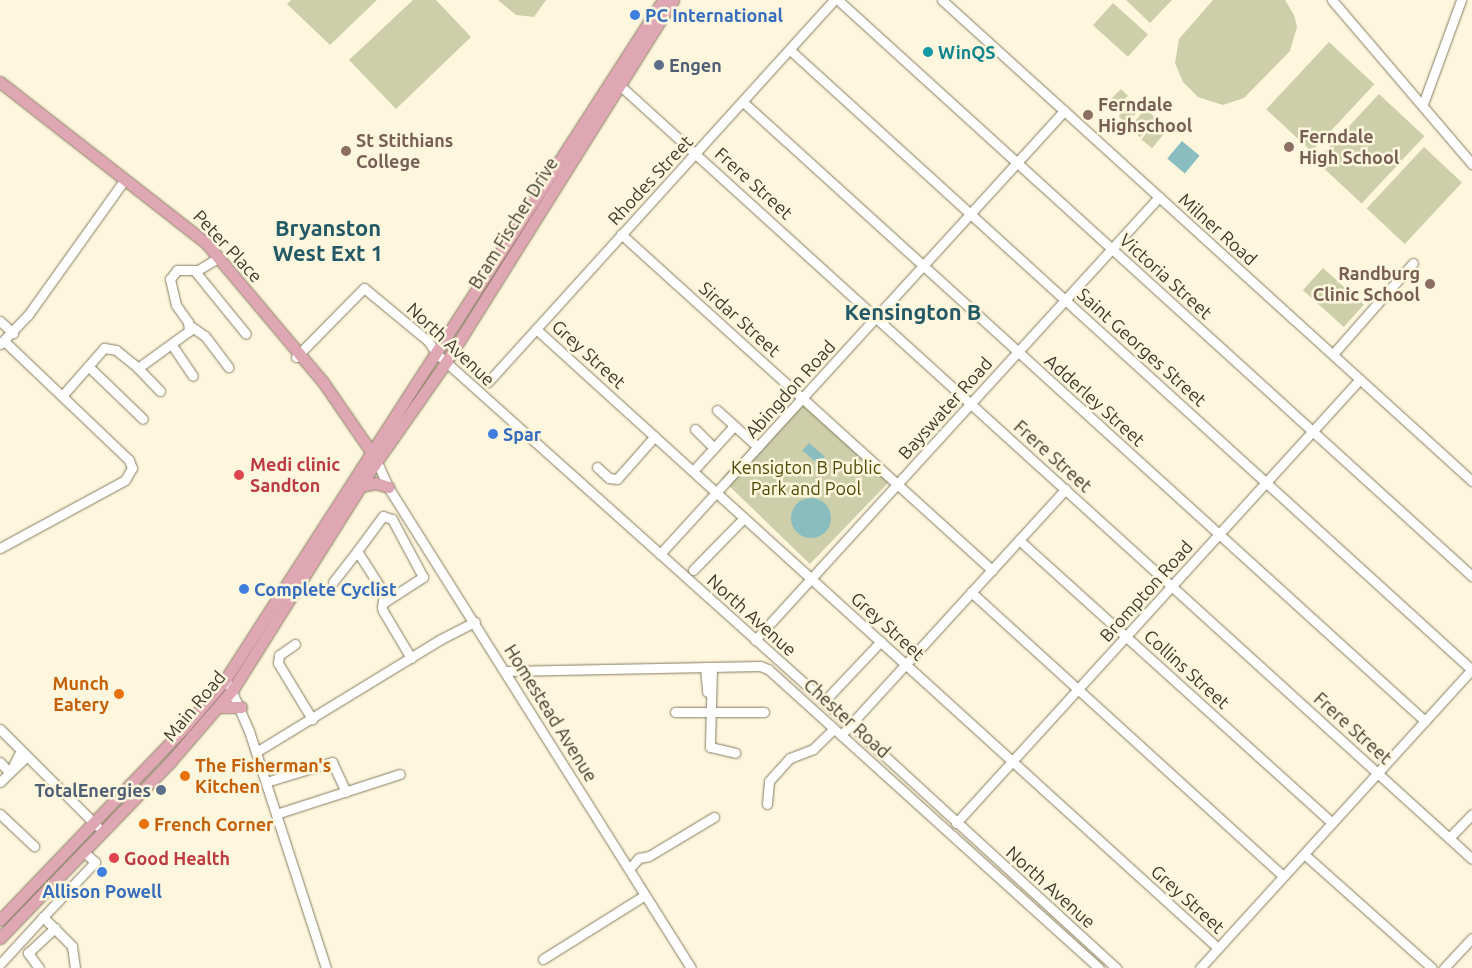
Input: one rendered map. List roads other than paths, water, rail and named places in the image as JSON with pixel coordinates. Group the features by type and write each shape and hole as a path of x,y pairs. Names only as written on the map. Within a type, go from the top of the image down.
{"main road":[{"name":"Bram Fischer Drive","path":"372,458 446,362 663,0"},
{"name":"Bram Fischer Drive","path":"372,458 388,425 437,354 616,81 673,0"},
{"name":"Peter Place","path":"0,82 186,230 216,259 357,427 372,458"},
{"name":"Peter Place","path":"0,88 206,243 298,356 372,458"},
{"path":"357,427 372,433 388,425"},
{"name":"Main Road","path":"0,920 184,728 229,684 361,486 372,458"},
{"name":"Main Road","path":"0,938 84,852 218,707 229,684 372,458"},
{"path":"361,486 386,482"},
{"path":"218,707 241,707"}],"street":[{"name":"Rhodes Street","path":"488,382 697,154 834,0"},
{"name":"Victoria Street","path":"838,0 1472,576"},
{"path":"1332,0 1423,104 1472,164"},
{"path":"1423,104 1461,0"},
{"name":"Milner Road","path":"947,1 1064,111 1472,481"},
{"name":"Saint Georges Street","path":"790,50 1472,669"},
{"name":"Frere Street","path":"616,81 1173,585 1472,859"},
{"name":"Adderley Street","path":"744,102 1425,721"},
{"name":"Abingdon Road","path":"660,554 1064,111"},
{"path":"0,548 125,480 132,468 129,460 62,396 2,343 13,333 123,181"},
{"name":"Bayswater Road","path":"755,640 1159,197"},
{"name":"Sirdar Street","path":"622,234 992,570"},
{"path":"216,259 194,270 177,270 169,284 176,305 189,325 205,336 228,367"},
{"path":"1333,354 1413,263"},
{"path":"194,270 246,334"},
{"name":"North Avenue","path":"298,356 364,288 428,342 437,354 851,725 1116,968"},
{"path":"0,321 13,333"},
{"path":"138,368 162,348 172,345 186,336 189,325"},
{"name":"Grey Street","path":"536,329 1218,948"},
{"path":"172,345 193,376"},
{"path":"62,396 104,348 109,347 138,368 160,391"},
{"path":"88,366 143,419"},
{"name":"Brompton Road","path":"956,823 1080,689 1360,379"},
{"path":"717,410 758,447"},
{"path":"693,471 734,426"},
{"path":"695,429 714,448"},
{"path":"597,467 610,478 617,479 655,436"},
{"name":"Homestead Avenue","path":"372,458 473,620 633,866 644,895 691,968"},
{"path":"841,735 1066,489"},
{"path":"333,582 379,518 388,517 422,573 421,580 383,603"},
{"path":"694,570 744,518"},
{"name":"Collins Street","path":"1019,540 1332,823"},
{"path":"357,551 384,593 383,611 410,658"},
{"path":"971,592 1080,689 1283,876"},
{"path":"257,754 473,620"},
{"path":"830,695 881,641"},
{"path":"295,644 279,656 278,663 312,719"},
{"name":"Chester Road","path":"506,671 760,666 768,669 1099,968"},
{"path":"708,668 710,747 735,753"},
{"path":"1200,968 1472,669"},
{"path":"229,684 241,707 326,968"},
{"path":"675,712 764,712"},
{"path":"768,804 770,781 790,758 813,749 834,728"},
{"path":"0,729 103,831"},
{"path":"0,782 24,753"},
{"path":"0,762 10,771"},
{"path":"266,782 332,762 346,792"},
{"path":"276,814 400,774"},
{"path":"0,814 34,846"},
{"path":"1449,838 1472,814"},
{"path":"633,866 643,863 649,856 714,817"},
{"path":"0,964 94,862 84,852"},
{"path":"1304,854 1432,968"},
{"path":"543,959 644,895"},
{"path":"43,917 74,948 75,968"},
{"path":"39,968 28,953 55,928"},
{"path":"1444,968 1472,938"}],"water":[{"path":"1182,141 1200,156 1185,173 1167,159"},
{"path":"809,443 825,457 818,464 802,451"},
{"path":"807,498 815,498 822,501 828,507 831,518 828,529 822,535 815,538 807,538 800,535 794,529 791,522 791,514 794,507 800,501"}],"place":[{"name":"PC International","path":"635,15"},
{"name":"WinQS","path":"928,52"},
{"name":"Engen","path":"659,65"},
{"name":"Ferndale Highschool","path":"1088,115"},
{"name":"Ferndale High School","path":"1289,147"},
{"name":"St Stithians College","path":"346,151"},
{"name":"Randburg Clinic School","path":"1430,284"},
{"name":"Spar","path":"493,434"},
{"name":"Medi clinic Sandton","path":"239,475"},
{"name":"Complete Cyclist","path":"244,589"},
{"name":"Munch Eatery","path":"119,694"},
{"name":"The Fisherman's Kitchen","path":"185,776"},
{"name":"TotalEnergies","path":"161,790"},
{"name":"French Corner","path":"144,824"},
{"name":"Good Health","path":"114,858"},
{"name":"Allison Powell","path":"102,872"}],"district":[{"name":"Bryanston West Ext 1","path":"328,240"},
{"name":"Kensington B","path":"913,312"}],"park label":[{"name":"Kensigton B Public Park and Pool","path":"806,478"}]}
